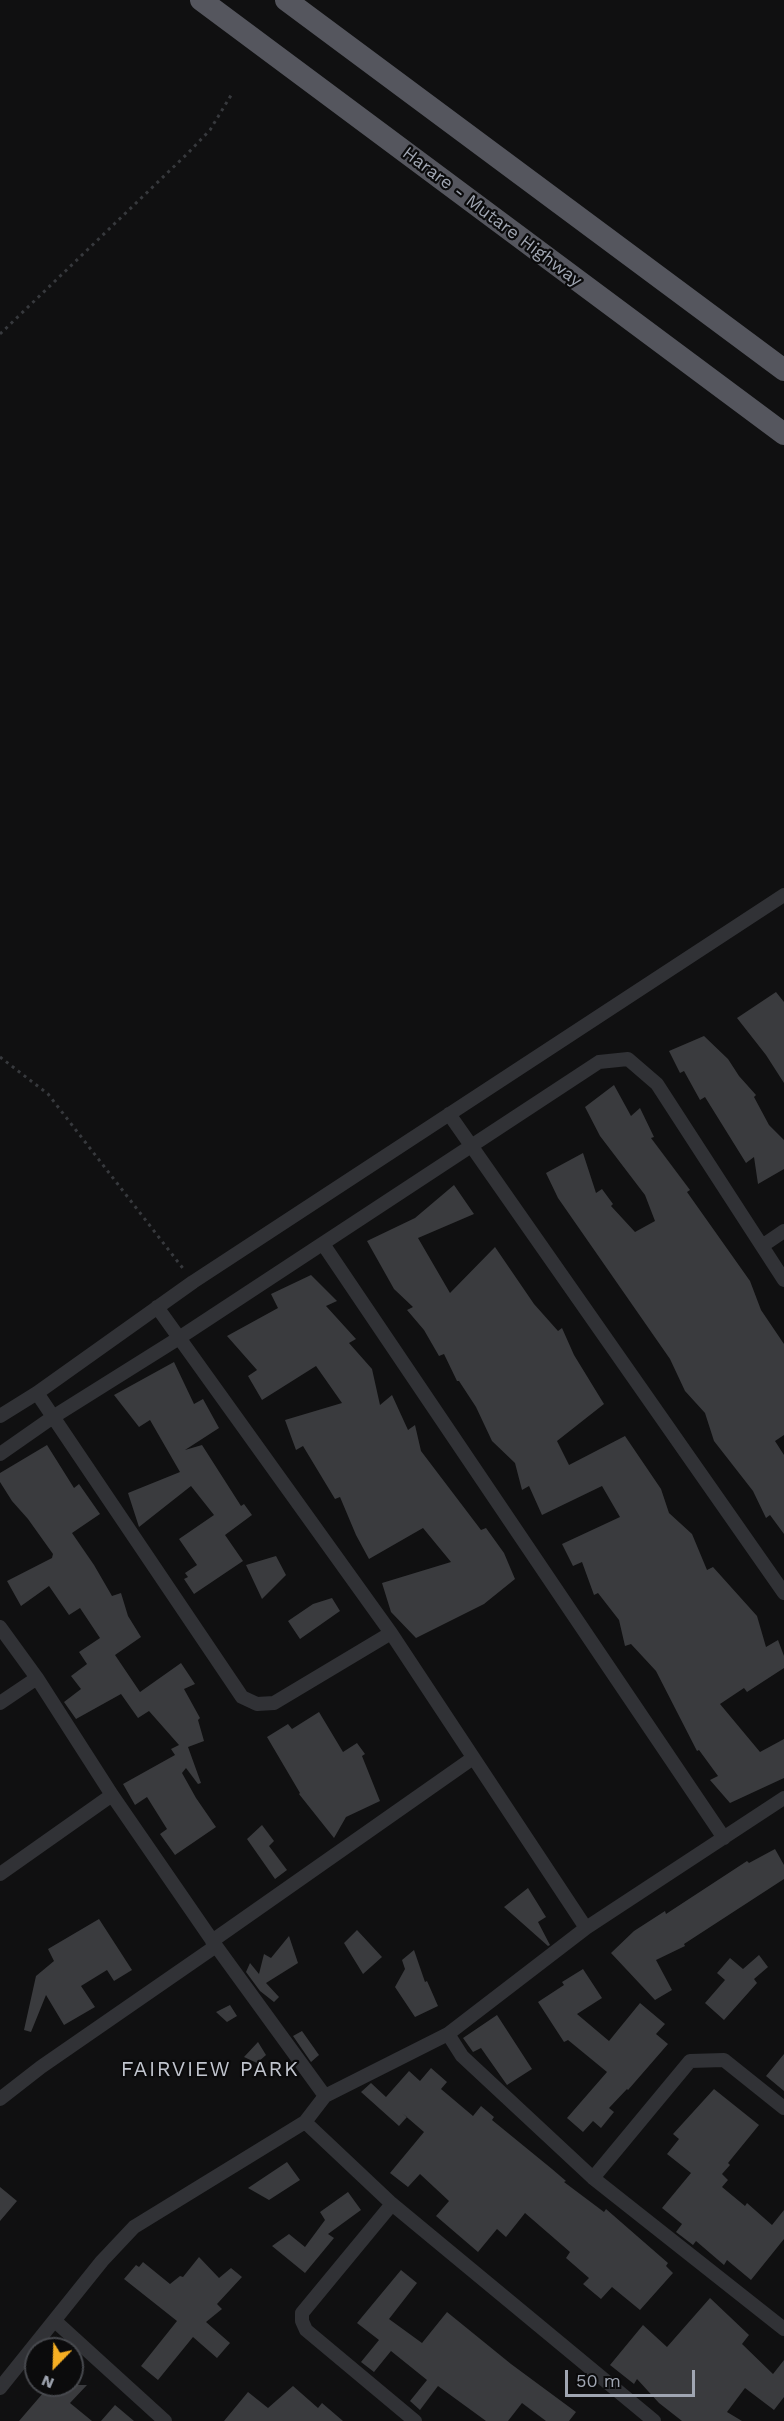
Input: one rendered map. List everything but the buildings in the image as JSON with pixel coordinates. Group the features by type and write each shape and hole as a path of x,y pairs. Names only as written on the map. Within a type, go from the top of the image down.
{"highway":[{"name":"Harare - Mutare Highway","path":"201,0 784,434"},
{"path":"286,0 784,370"}],"street":[{"path":"0,1416 37,1393 193,1282 784,895"},
{"path":"0,1454 53,1417 179,1338 599,1062 628,1059 657,1084 784,1280"},
{"path":"449,1114 784,1593"},
{"path":"762,1246 784,1231"},
{"path":"323,1244 724,1838"},
{"path":"157,1307 391,1633 586,1928"},
{"path":"37,1393 242,1697 258,1704 274,1702 391,1633"},
{"path":"0,1627 37,1678 112,1795 214,1943 325,2096"},
{"path":"0,1703 37,1678"},
{"path":"0,2099 41,2067 473,1758"},
{"path":"0,1874 112,1795"},
{"path":"0,2388 102,2261 134,2227 305,2122 325,2096 448,2034 586,1928 784,1798"},
{"path":"448,2034 462,2056 593,2178 784,2329"},
{"path":"593,2178 690,2061 724,2060 784,2108"},
{"path":"305,2122 392,2204 654,2421"},
{"path":"392,2204 302,2313 302,2321 306,2330 415,2421"},
{"path":"55,2322 165,2421"}],"path":[{"path":"0,334 210,130 233,92"},
{"path":"0,1058 48,1094 193,1282"}],"district":[{"name":"FAIRVIEW PARK","path":"210,2070"}]}
